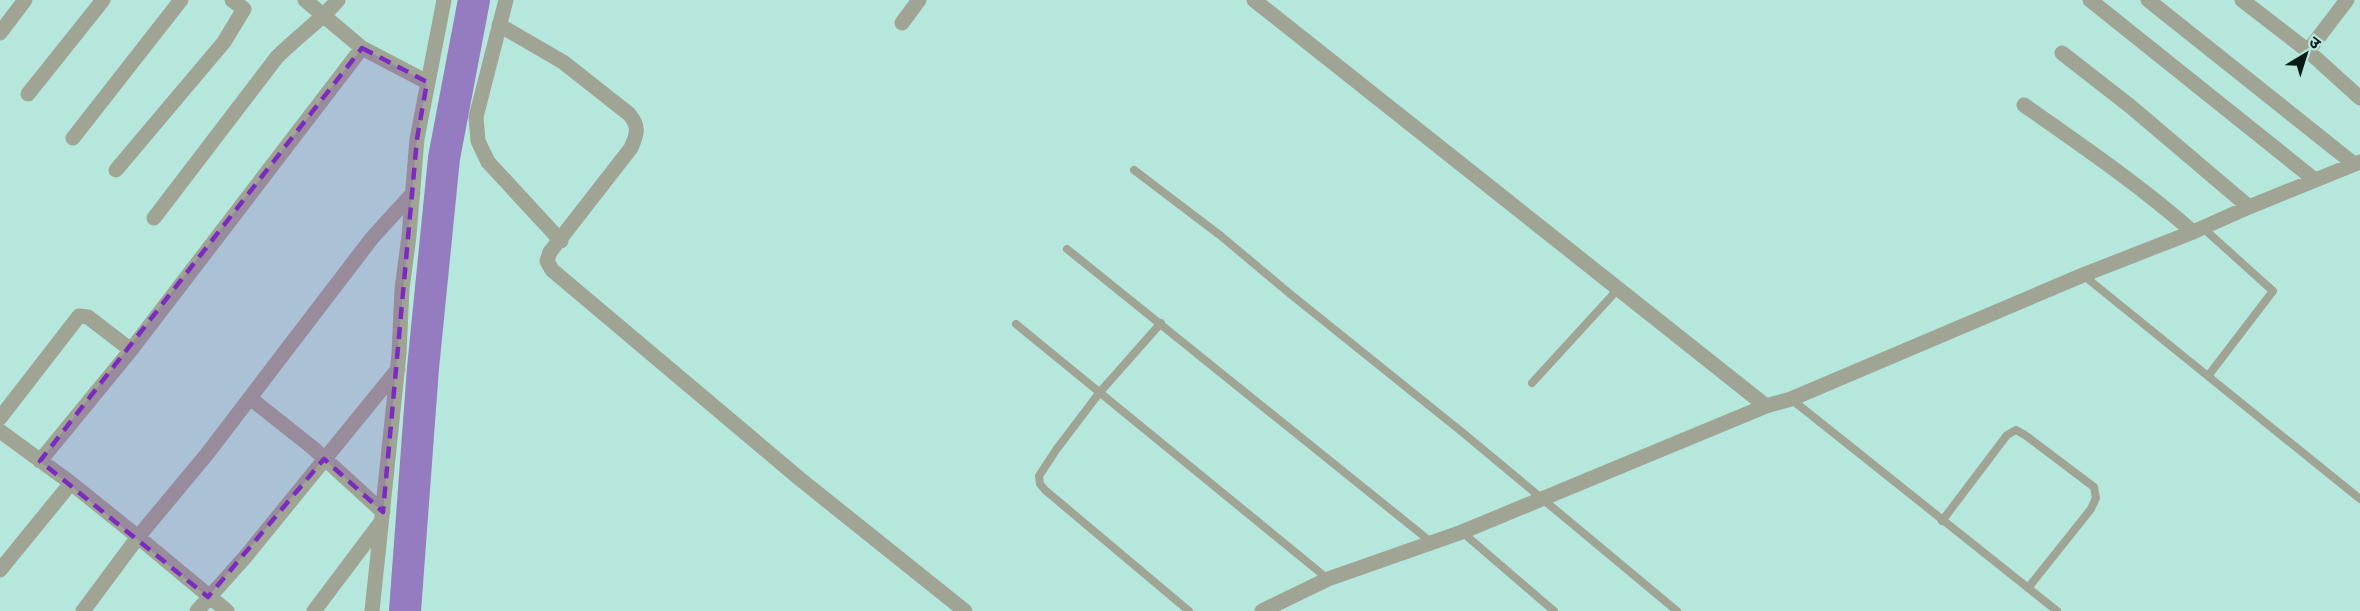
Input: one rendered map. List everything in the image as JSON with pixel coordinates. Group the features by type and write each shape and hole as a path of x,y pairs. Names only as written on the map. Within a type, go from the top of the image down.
{"street":[{"path":"0,33 25,0"},
{"path":"28,94 103,0"},
{"path":"72,138 181,0"},
{"path":"305,0 362,48 427,82"},
{"path":"154,218 277,57 299,35 325,16 338,0"},
{"path":"372,611 398,369 402,289 417,139 444,0"},
{"path":"902,23 919,0"},
{"path":"1254,0 1766,406"},
{"path":"2148,0 2357,163"},
{"path":"2242,0 2308,51 2360,98"},
{"path":"2259,13 2269,0"},
{"path":"2308,51 2347,0"},
{"path":"116,170 224,42 242,3"},
{"path":"507,3 499,25 476,117 478,141 488,162 561,241"},
{"path":"2100,3 2315,180"},
{"path":"499,25 563,62 629,114 636,122 638,131 631,148 561,241 550,252 547,261 552,270 800,479 965,611"},
{"path":"40,461 130,350 362,48"},
{"path":"2062,53 2130,106 2249,207"},
{"path":"2024,105 2083,146 2174,215 2198,230"},
{"path":"1262,611 1328,579 1462,532 1766,406 1791,399 2083,275 2198,230 2357,163"},
{"path":"83,611 138,537 207,454 372,238 413,193"},
{"path":"0,418 79,316 88,317 130,350"},
{"path":"197,611 246,556 398,369"},
{"path":"250,398 324,459 382,517"},
{"path":"0,431 71,483 227,611"},
{"path":"0,570 71,483"},
{"path":"314,611 382,517"}],"lane":[{"path":"1134,170 1221,236 1677,611"},
{"path":"2198,230 2274,291 2208,376"},
{"path":"1067,249 1432,543"},
{"path":"2083,275 2360,499"},
{"path":"1532,383 1619,288"},
{"path":"1161,323 1100,392 1039,476 1040,484 1189,611"},
{"path":"1016,324 1328,579"},
{"path":"1791,399 2057,611"},
{"path":"1942,521 2007,435 2016,430 2094,487 2096,498 2091,508 2028,588"},
{"path":"1462,532 1554,611"}],"highlighted area":[{"path":"362,48 427,82 417,139 383,512 324,459 208,597 40,461"}],"waterway":[{"path":"405,611 423,368 444,158 474,0"}]}
